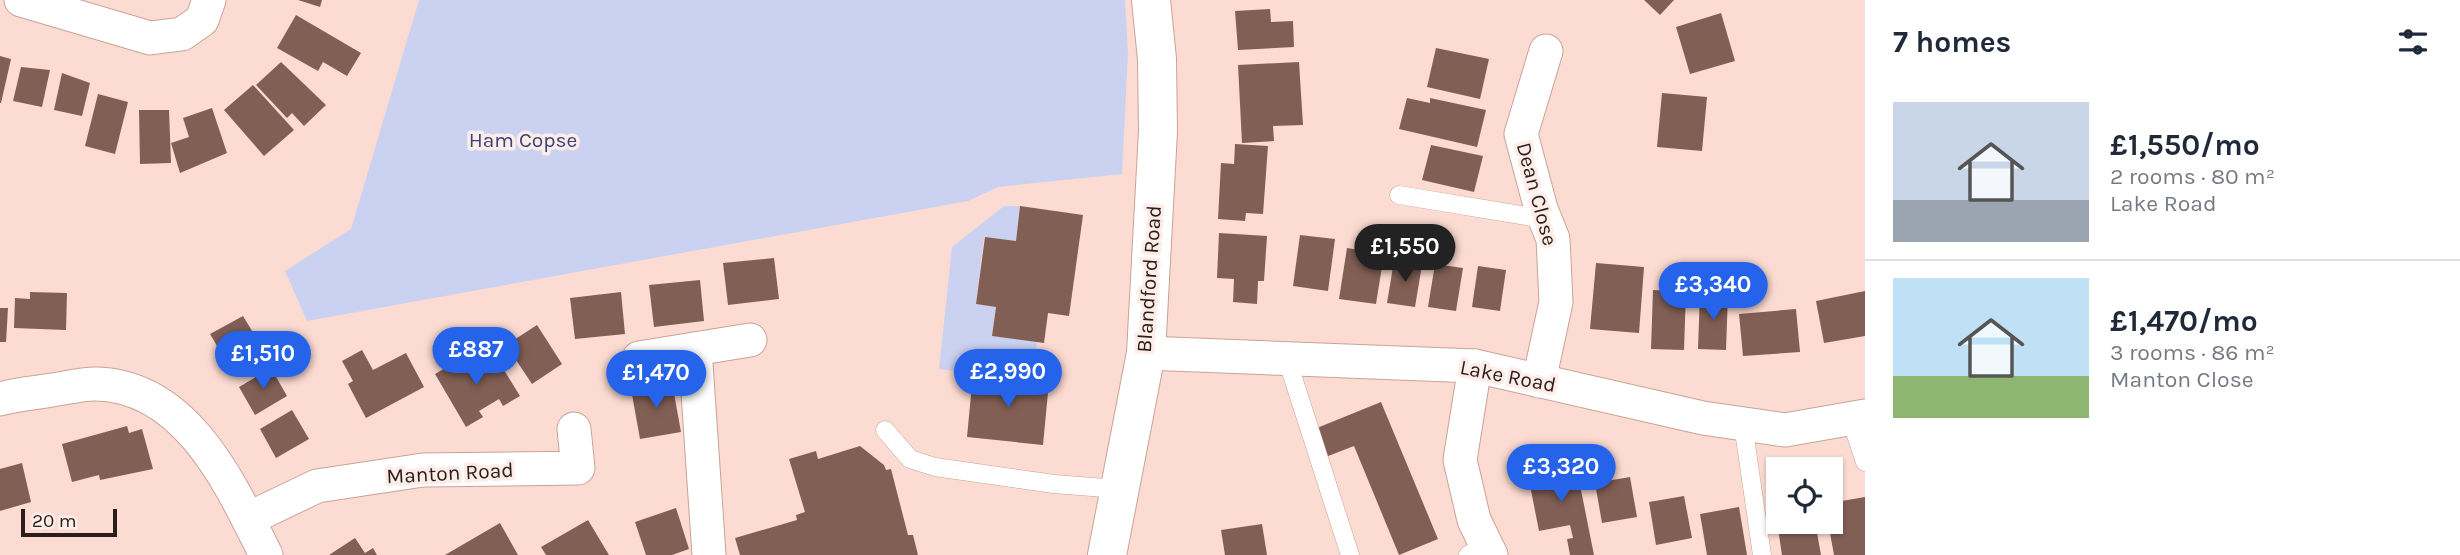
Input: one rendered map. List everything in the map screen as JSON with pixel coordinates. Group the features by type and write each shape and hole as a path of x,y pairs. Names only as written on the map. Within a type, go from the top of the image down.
{"main road":[{"name":"Blandford Road","path":"1107,555 1146,353 1158,131 1157,59 1151,0"}],"street":[{"path":"21,0 150,38 182,34 202,20 209,0"},
{"name":"Dean Close","path":"1539,381 1556,302 1553,239 1521,134 1546,51"},
{"path":"639,358 750,340"},
{"path":"695,349 709,555"},
{"name":"Lake Road","path":"1146,353 1286,356 1475,366 1703,418 1785,430 1858,418"},
{"path":"1475,366 1461,460 1482,552"},
{"path":"0,399 95,384 132,391 160,404 196,433 248,519 266,555"},
{"name":"Manton Road","path":"248,519 317,486 423,470 578,468 574,429"}],"lane":[{"path":"1399,195 1545,219"},
{"path":"1286,356 1350,555"},
{"path":"1858,418 1865,462"},
{"path":"1743,424 1762,555"},
{"path":"885,430 910,459 935,467 1054,484 1118,489"}],"green space":[{"name":"Ham Copse","path":"419,0 1125,0 1128,53 1122,174 998,187 968,201 307,321 285,271 351,229"},
{"path":"1004,206 1020,206 1016,241 984,237 976,304 996,307 992,336 1037,342 1032,380 939,369 952,247"}],"building":[{"path":"298,0 322,0 320,7"},
{"path":"1644,0 1674,0 1660,15"},
{"path":"1270,9 1271,22 1293,21 1294,47 1238,50 1235,11"},
{"path":"1721,13 1735,61 1690,74 1676,27"},
{"path":"296,15 361,53 347,76 323,62 318,71 277,48"},
{"path":"1436,48 1489,59 1480,99 1427,87"},
{"path":"0,56 11,59 1,103 0,103"},
{"path":"281,62 326,105 304,126 292,113 287,118 256,85"},
{"path":"1299,62 1303,125 1273,126 1274,141 1242,143 1238,65"},
{"path":"21,67 50,70 42,107 13,101"},
{"path":"62,73 90,83 82,116 54,110"},
{"path":"253,85 294,130 264,156 224,110"},
{"path":"1662,93 1707,97 1702,151 1657,147"},
{"path":"98,94 128,102 115,154 85,146"},
{"path":"1407,98 1430,103 1430,98 1486,110 1477,147 1399,129"},
{"path":"212,108 227,153 180,173 171,143 189,137 183,118"},
{"path":"139,110 169,110 171,163 140,164"},
{"path":"1235,144 1268,146 1263,214 1246,213 1245,221 1218,219 1221,163 1234,164"},
{"path":"1431,145 1483,156 1474,192 1422,180"},
{"path":"1020,206 1083,215 1069,316 1048,313 1044,343 992,336 996,307 976,304 985,237 1016,241"},
{"path":"1219,233 1267,236 1264,281 1258,281 1257,304 1233,302 1234,279 1217,278"},
{"path":"1300,235 1335,239 1328,291 1293,286"},
{"path":"1347,248 1384,254 1376,304 1339,299"},
{"path":"774,258 779,299 728,305 723,263"},
{"path":"1394,261 1422,265 1415,307 1387,303"},
{"path":"1596,263 1644,267 1639,333 1590,329"},
{"path":"1435,264 1463,268 1456,311 1428,307"},
{"path":"1478,266 1506,270 1500,311 1472,307"},
{"path":"700,280 704,321 654,327 649,285"},
{"path":"1653,290 1686,292 1684,350 1651,349"},
{"path":"1865,291 1865,336 1824,343 1816,301"},
{"path":"30,292 67,293 66,330 14,328 15,298 30,299"},
{"path":"621,292 625,334 575,339 570,298"},
{"path":"1700,293 1728,294 1726,350 1698,349"},
{"path":"0,308 8,308 6,342 0,342"},
{"path":"1796,309 1800,352 1743,356 1739,314"},
{"path":"243,316 266,354 233,373 210,334"},
{"path":"537,325 562,364 532,384 506,345"},
{"path":"362,350 373,370 406,353 424,387 366,418 348,384 353,381 342,361"},
{"path":"494,354 520,396 503,406 499,399 479,411 483,417 466,427 435,374 461,359 468,370"},
{"path":"271,368 287,396 255,415 239,387"},
{"path":"973,373 1049,382 1043,445 967,437"},
{"path":"672,382 681,432 640,439 631,389"},
{"path":"1381,402 1438,539 1399,555 1354,446 1323,458 1312,430"},
{"path":"292,410 309,439 276,458 260,429"},
{"path":"127,426 129,433 142,429 153,469 100,480 99,475 72,482 62,444"},
{"path":"860,446 884,465 886,470 891,469 908,535 913,535 918,555 740,555 735,538 797,520 796,515 805,512 789,459 816,451 818,459"},
{"path":"1575,460 1594,555 1570,555 1567,539 1573,538 1570,525 1539,531 1527,470"},
{"path":"22,463 31,502 0,511 0,469"},
{"path":"1630,477 1637,517 1602,523 1595,483"},
{"path":"1684,496 1692,538 1656,545 1649,502"},
{"path":"1865,497 1865,555 1834,555 1830,534 1843,534 1843,501"},
{"path":"1739,507 1747,555 1707,555 1700,514"},
{"path":"676,508 689,549 672,555 646,555 635,522"},
{"path":"588,520 609,555 546,555 541,547"},
{"path":"500,523 518,555 445,555 469,541"},
{"path":"1262,524 1267,555 1225,555 1221,530"},
{"path":"1779,534 1817,534 1821,555 1782,555"},
{"path":"355,538 365,553 373,548 377,555 329,555"}]}
